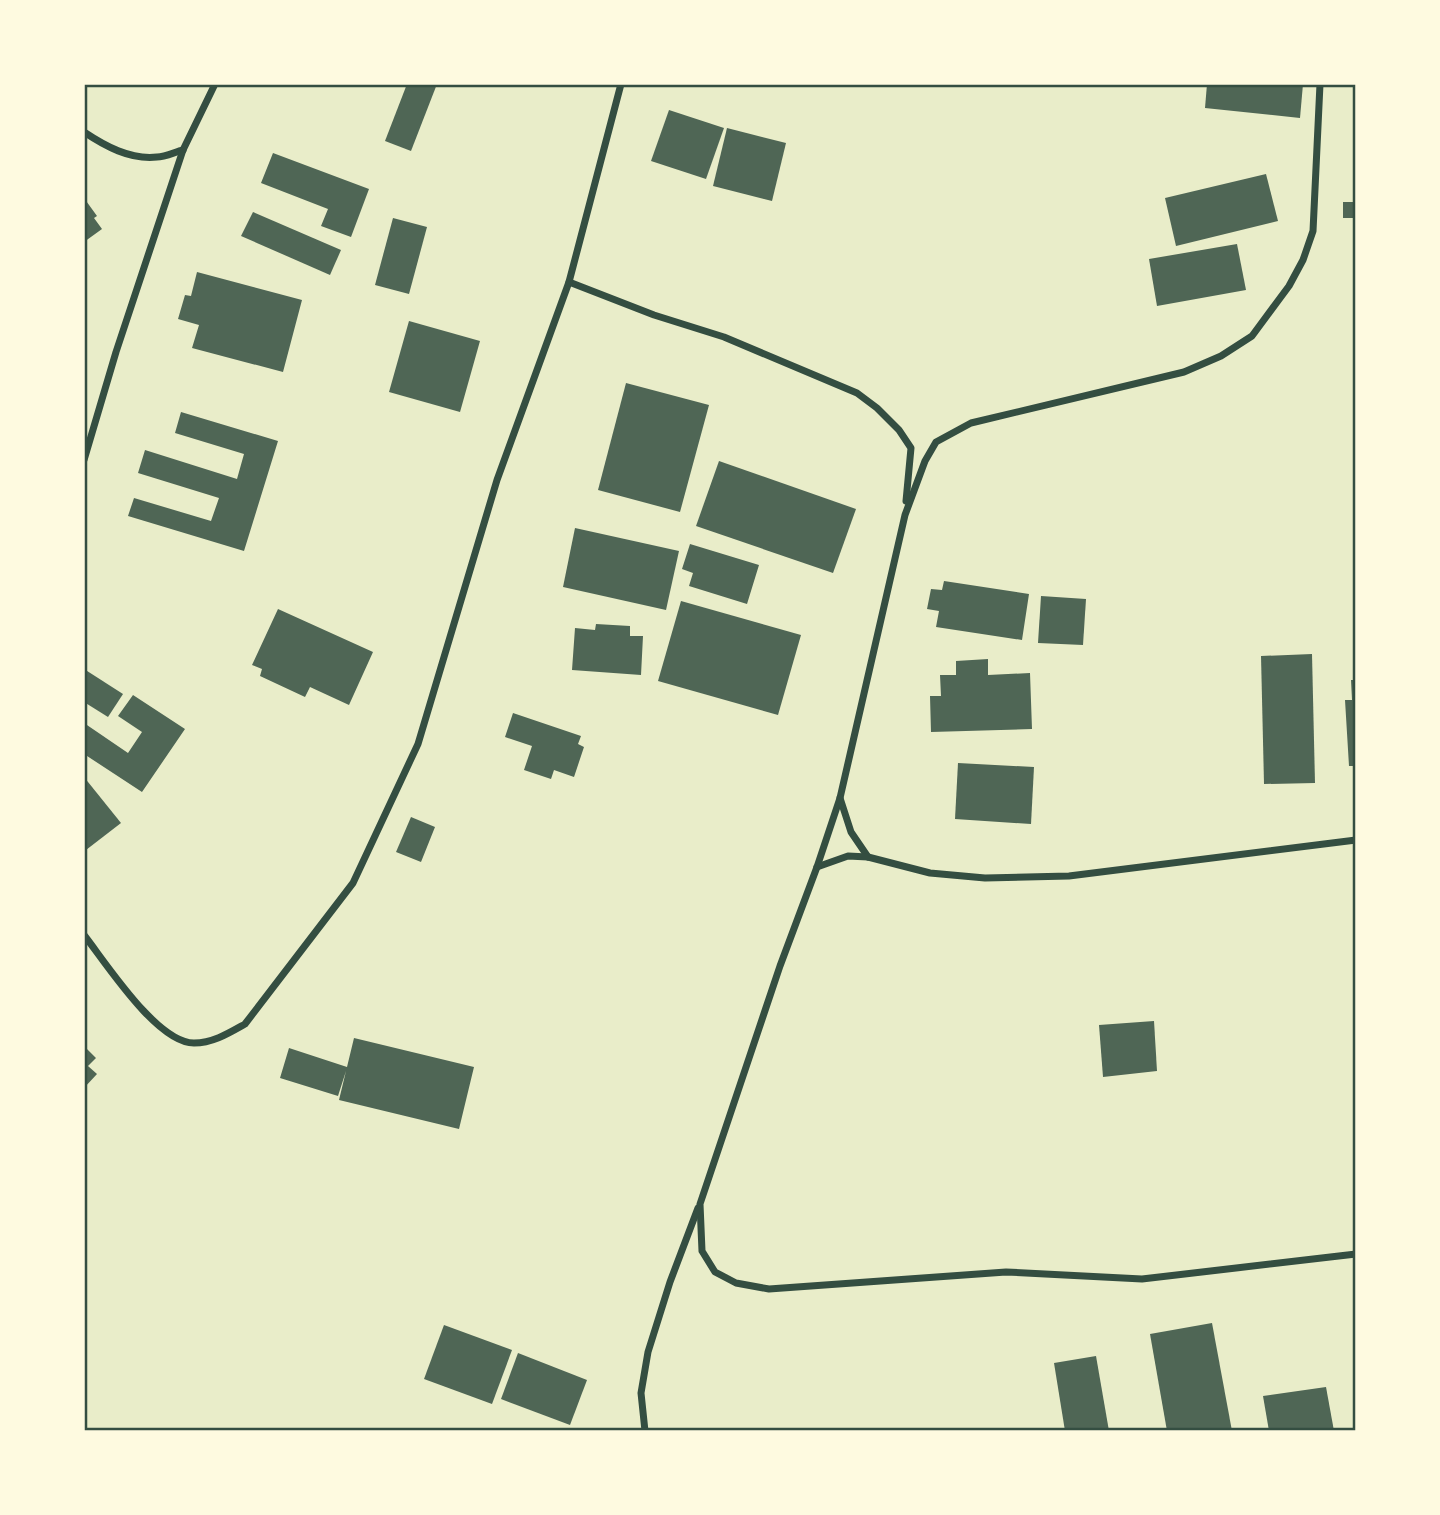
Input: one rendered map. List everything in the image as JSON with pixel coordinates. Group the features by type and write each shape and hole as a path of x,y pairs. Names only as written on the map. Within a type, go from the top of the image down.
{"street":[{"path":"84,460 116,352 183,150 215,84"},
{"path":"84,935 148,1017 167,1033 193,1043 219,1039 245,1024 354,883 418,744 497,480 569,282 621,84"},
{"path":"645,1431 641,1393 648,1352 670,1282 700,1204 780,965 840,798 914,484 936,442 971,423 1184,372 1221,356 1252,336 1289,286 1303,260 1313,231 1321,84"},
{"path":"84,132 128,155 157,158 183,150"},
{"path":"569,282 654,315 724,337 857,393 899,430 911,448 905,515"},
{"path":"840,798 851,832 868,857"},
{"path":"817,867 848,856 868,857 930,873 985,878 1069,876 1356,840"},
{"path":"700,1204 702,1251 715,1272 736,1283 769,1289 1006,1272 1142,1279 1356,1254"}],"building":[{"path":"407,84 437,84 411,151 385,141"},
{"path":"1207,84 1303,84 1300,118 1205,108"},
{"path":"669,110 724,128 706,179 651,161"},
{"path":"727,128 786,143 772,201 713,186"},
{"path":"273,153 369,189 351,237 321,226 328,209 261,183"},
{"path":"1266,174 1278,221 1176,246 1165,198"},
{"path":"84,198 97,216 94,218 102,229 84,242"},
{"path":"1343,202 1356,202 1356,218 1343,218"},
{"path":"253,212 341,250 330,275 241,236"},
{"path":"393,218 427,227 409,294 375,285"},
{"path":"1237,244 1246,290 1157,306 1149,259"},
{"path":"197,272 302,300 283,372 192,348 199,325 178,319 185,295 191,296"},
{"path":"409,321 480,341 460,412 389,392"},
{"path":"626,383 709,405 680,512 598,490"},
{"path":"181,412 278,441 244,551 128,516 134,498 211,521 219,498 138,473 145,450 237,479 244,454 175,433"},
{"path":"719,461 856,509 833,573 696,526"},
{"path":"575,528 679,551 666,610 563,587"},
{"path":"690,544 759,565 747,604 689,586 693,573 682,569"},
{"path":"944,581 1029,594 1022,640 936,627 939,611 927,609 931,589 942,590"},
{"path":"1041,596 1086,599 1083,645 1038,643"},
{"path":"681,601 801,635 778,715 658,681"},
{"path":"278,609 373,652 349,705 310,687 305,697 260,676 262,669 252,665"},
{"path":"596,624 630,626 630,636 643,636 641,675 572,670 575,628 595,630"},
{"path":"1312,654 1315,783 1264,784 1261,656"},
{"path":"988,659 988,675 1030,673 1032,729 931,732 930,696 941,696 940,675 956,675 956,661"},
{"path":"84,669 123,694 108,717 84,702"},
{"path":"1351,680 1356,680 1356,766 1349,766 1345,700 1352,700"},
{"path":"133,695 185,729 142,792 84,754 84,723 128,753 142,732 118,716"},
{"path":"513,713 581,736 578,744 584,747 574,777 554,770 551,779 524,770 532,746 505,737"},
{"path":"958,763 1034,767 1031,824 955,819"},
{"path":"84,777 121,823 86,850 84,848"},
{"path":"411,817 435,827 421,862 396,852"},
{"path":"1154,1021 1157,1071 1103,1077 1099,1025"},
{"path":"354,1038 474,1067 459,1129 339,1100 346,1071 338,1096 280,1078 289,1048 347,1067"},
{"path":"84,1046 96,1058 88,1066 97,1074 84,1088"},
{"path":"1212,1323 1232,1431 1167,1431 1150,1334"},
{"path":"444,1325 512,1350 492,1404 424,1379"},
{"path":"518,1353 587,1380 570,1425 501,1399"},
{"path":"1096,1356 1109,1431 1065,1431 1054,1363"},
{"path":"1326,1387 1334,1431 1269,1431 1263,1396"}]}
